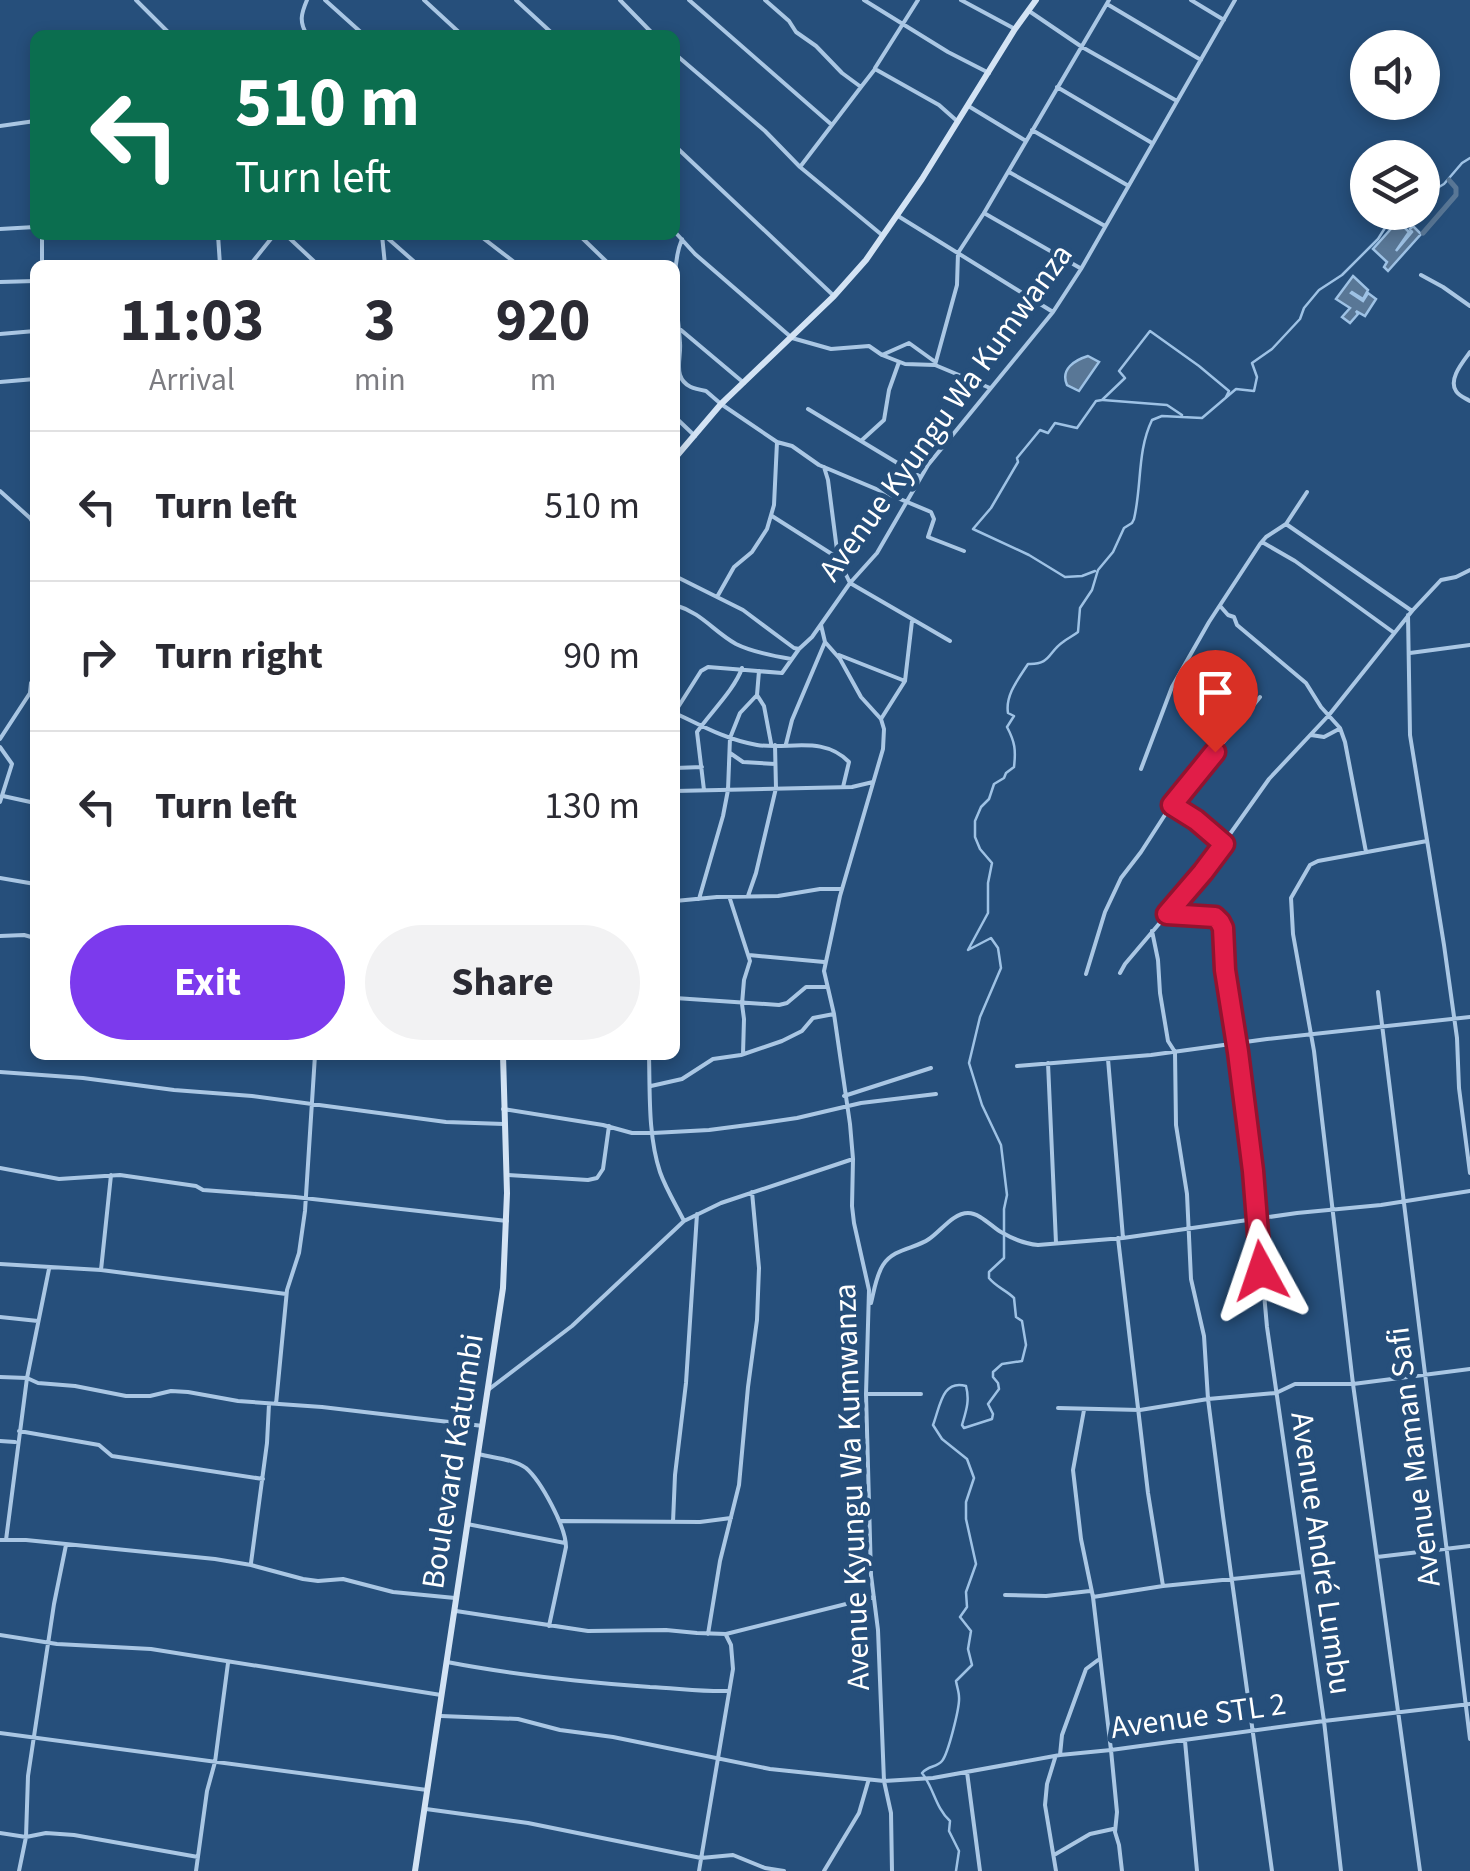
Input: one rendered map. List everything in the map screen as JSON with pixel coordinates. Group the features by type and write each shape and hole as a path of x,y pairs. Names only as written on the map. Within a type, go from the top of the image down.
{"street":[{"path":"136,0 166,30"},
{"path":"304,30 300,15 307,0"},
{"path":"325,0 358,30"},
{"path":"424,0 457,30"},
{"path":"516,0 549,30"},
{"path":"620,0 649,30"},
{"path":"690,0 832,125"},
{"path":"765,0 796,32 861,86"},
{"path":"864,0 948,52 989,72"},
{"path":"800,167 875,69 918,0"},
{"path":"961,0 1015,29"},
{"path":"680,452 722,404 858,271 898,216 1036,0"},
{"path":"1190,0 1224,20"},
{"name":"Avenue Kyungu Wa Kumwanza","path":"892,1871 891,1813 884,1780 871,1574 866,1394 868,1278 852,1206 853,1159 825,962 884,737 882,719 861,698 825,642 821,625 877,553 920,476 1053,312 1236,0"},
{"path":"936,364 956,285 958,253 1108,2 1200,60"},
{"path":"1029,11 1082,47 1176,101"},
{"path":"680,58 884,237"},
{"path":"875,69 939,105 958,121"},
{"path":"1057,87 1152,143"},
{"path":"967,105 1026,141"},
{"path":"0,126 30,122"},
{"path":"1032,130 1127,185"},
{"path":"680,151 834,296"},
{"path":"1007,172 1105,226"},
{"path":"984,213 1081,269"},
{"path":"898,216 1053,312"},
{"path":"0,228 30,227"},
{"path":"676,260 682,239 792,338 832,350 869,346 899,362 936,364"},
{"path":"254,260 270,240"},
{"path":"291,240 313,260"},
{"path":"389,240 412,260"},
{"path":"486,240 512,260"},
{"path":"584,240 605,260"},
{"path":"1421,276 1470,306"},
{"path":"0,282 30,280"},
{"path":"680,330 744,383"},
{"path":"0,334 30,331"},
{"path":"882,355 909,343 936,364 990,388"},
{"path":"1470,352 1457,372 1454,387 1470,401"},
{"path":"680,358 682,378 691,388 706,391 777,442 801,450 824,467 933,514 928,536 964,551"},
{"path":"862,440 884,420 899,362"},
{"path":"0,382 30,379"},
{"path":"808,409 920,476"},
{"path":"680,421 695,436"},
{"path":"717,597 734,566 752,552 768,528 777,442"},
{"path":"824,467 838,558 850,583 950,640"},
{"path":"828,480 832,470"},
{"path":"0,491 30,518"},
{"path":"1141,769 1172,687 1209,622 1262,542 1286,524 1307,492"},
{"path":"772,516 838,558"},
{"path":"1286,524 1410,613"},
{"path":"1262,542 1394,632"},
{"path":"1120,973 1203,872 1269,780 1329,715 1410,613 1441,580 1470,570"},
{"path":"680,578 743,610 799,649"},
{"path":"680,606 693,610 737,644 791,659"},
{"path":"1221,607 1306,683 1340,728 1366,852"},
{"path":"1410,613 1410,735 1457,1038 1470,1173"},
{"path":"882,719 905,680 913,620"},
{"path":"680,705 701,671 716,666 782,673 821,625"},
{"path":"786,744 825,642"},
{"path":"1410,652 1470,645"},
{"path":"836,654 905,680"},
{"path":"704,790 696,735 742,668"},
{"path":"748,896 776,788 774,745 758,695 759,671"},
{"path":"0,739 30,692"},
{"path":"699,899 728,790 730,738 740,714 758,695"},
{"path":"1086,974 1105,912 1121,878 1172,805 1260,697"},
{"path":"680,716 753,744 813,745 841,753 849,766 843,787"},
{"path":"1311,736 1324,737 1340,728"},
{"path":"0,747 12,764 2,799 30,802"},
{"path":"730,753 743,762 776,764"},
{"path":"680,768 702,766"},
{"path":"680,791 843,787 873,782"},
{"path":"1172,805 1224,844"},
{"path":"1420,1871 1291,898 1310,865 1318,860 1427,842"},
{"path":"0,878 30,883"},
{"path":"680,901 842,889"},
{"path":"730,897 749,955 742,1004 743,1054"},
{"name":"Avenue André Lumbu","path":"1167,914 1215,917 1222,925 1276,1393 1342,1871"},
{"path":"1152,932 1168,1042 1175,1052 1176,1124 1192,1278 1204,1336 1208,1400 1272,1871"},
{"path":"0,936 30,937"},
{"path":"749,955 825,962"},
{"path":"680,998 780,1005 806,986 827,986"},
{"name":"Avenue Maman Safi","path":"1378,992 1470,1739"},
{"path":"650,1086 682,1079 722,1056 743,1054 782,1041 802,1031 813,1018 834,1014"},
{"path":"1017,1066 1175,1052 1470,1017"},
{"path":"1108,1059 1130,1348 1163,1586"},
{"path":"251,1565 286,1294 299,1253 315,1060"},
{"name":"Boulevard Katumbi","path":"415,1871 503,1288 504,1060"},
{"path":"649,1060 652,1132 660,1171 684,1222"},
{"path":"1048,1064 1056,1243"},
{"path":"844,1096 931,1068"},
{"path":"0,1072 252,1096 446,1122 504,1124"},
{"path":"504,1109 632,1133 763,1123 846,1106 936,1094"},
{"path":"506,1175 597,1178 603,1169 609,1126"},
{"path":"488,1390 572,1326 684,1222 712,1206 853,1159"},
{"path":"0,1168 58,1179 140,1176 204,1190 506,1220"},
{"path":"102,1270 112,1176"},
{"path":"708,1634 717,1575 739,1485 758,1314 760,1268 752,1192"},
{"path":"868,1310 883,1265 891,1257 927,1241 953,1218 965,1213 975,1215 1003,1234 1038,1246 1470,1192"},
{"path":"673,1522 697,1214"},
{"path":"0,1264 102,1270 286,1294"},
{"path":"50,1268 27,1378 3,1540 202,1558 251,1565 303,1579 343,1578 393,1592 456,1598"},
{"path":"0,1317 38,1321"},
{"path":"1058,1408 1140,1410 1276,1393 1294,1384 1353,1384 1470,1370"},
{"path":"0,1377 27,1378 126,1396 188,1392 238,1402 322,1407 483,1426"},
{"path":"866,1394 922,1394"},
{"path":"1084,1410 1073,1470 1100,1659 1122,1871"},
{"path":"19,1431 99,1444 112,1456 263,1479"},
{"path":"0,1440 17,1442"},
{"path":"479,1454 526,1468 566,1536 548,1626"},
{"path":"560,1522 700,1522 731,1518"},
{"path":"467,1524 566,1542"},
{"path":"19,1871 26,1837 28,1776 66,1544"},
{"path":"1376,1558 1470,1546"},
{"path":"1005,1596 1092,1594 1302,1572"},
{"path":"455,1611 588,1631 726,1634 874,1597"},
{"path":"699,1871 732,1669 731,1645 726,1634"},
{"path":"0,1635 151,1649 441,1695"},
{"path":"1055,1868 1046,1794 1082,1679 1089,1666 1100,1659"},
{"path":"447,1662 556,1678 729,1691"},
{"path":"196,1871 228,1663"},
{"name":"Avenue STL 2","path":"884,1780 932,1778 1058,1755 1468,1705"},
{"path":"438,1716 518,1719 770,1768 884,1780"},
{"path":"0,1733 427,1790"},
{"path":"1185,1740 1197,1871"},
{"path":"967,1772 980,1871"},
{"path":"824,1871 858,1813 869,1780"},
{"path":"425,1809 528,1824 701,1858 733,1855 764,1868 784,1871"},
{"path":"1054,1855 1090,1834 1115,1829"},
{"path":"0,1833 26,1837 46,1833 74,1835 198,1858"},
{"path":"1055,1868 1060,1851"}],"water":[{"path":"1390,230 1409,232 1396,251 1411,230 1421,234 1388,271 1384,267 1387,262 1373,249"},
{"path":"1353,276 1368,290 1363,299 1351,293 1363,301 1368,293 1376,299 1365,316 1356,311 1358,314 1350,323 1342,317 1350,308 1336,299"},
{"path":"1088,356 1099,362 1079,391 1067,385 1067,370"}],"waterway":[{"path":"1440,186 1470,158"},
{"path":"1423,233 1456,195 1449,180"},
{"path":"956,1871 959,1851 949,1831 950,1821 922,1773 944,1757 958,1710 956,1681 972,1665 968,1649 971,1631 960,1617 967,1607 966,1592 976,1564 966,1519 966,1502 974,1478 967,1459 942,1439 933,1425 943,1396 958,1385 966,1386 967,1391 964,1428 992,1419 988,1404 999,1389 993,1372 1002,1364 1022,1361 1026,1345 1014,1298 989,1278 989,1272 1004,1258 1007,1195 1001,1145 982,1105 969,1063 980,1017 1001,968 998,948 991,938 968,950 988,913 992,863 975,837 975,821 994,784 1014,767 1014,746 1007,727 1014,716 1008,713 1014,687 1028,664 1045,660 1078,632 1080,608 1092,590 1098,570 1134,519 1144,444 1152,420 1162,416 1202,418 1236,389 1254,391 1257,377 1252,363 1272,349 1300,319 1319,290 1342,275 1384,230"},
{"path":"1095,571 1065,577 973,529 991,508 1017,458 1040,430 1048,433 1055,423 1077,428 1096,401 1125,378 1119,371 1150,331 1229,391 1226,397"},
{"path":"1103,400 1167,405 1182,415"}],"route":[{"path":"1215,752 1172,805 1224,844 1167,914 1215,917 1222,925 1253,1171 1261,1271"}]}
